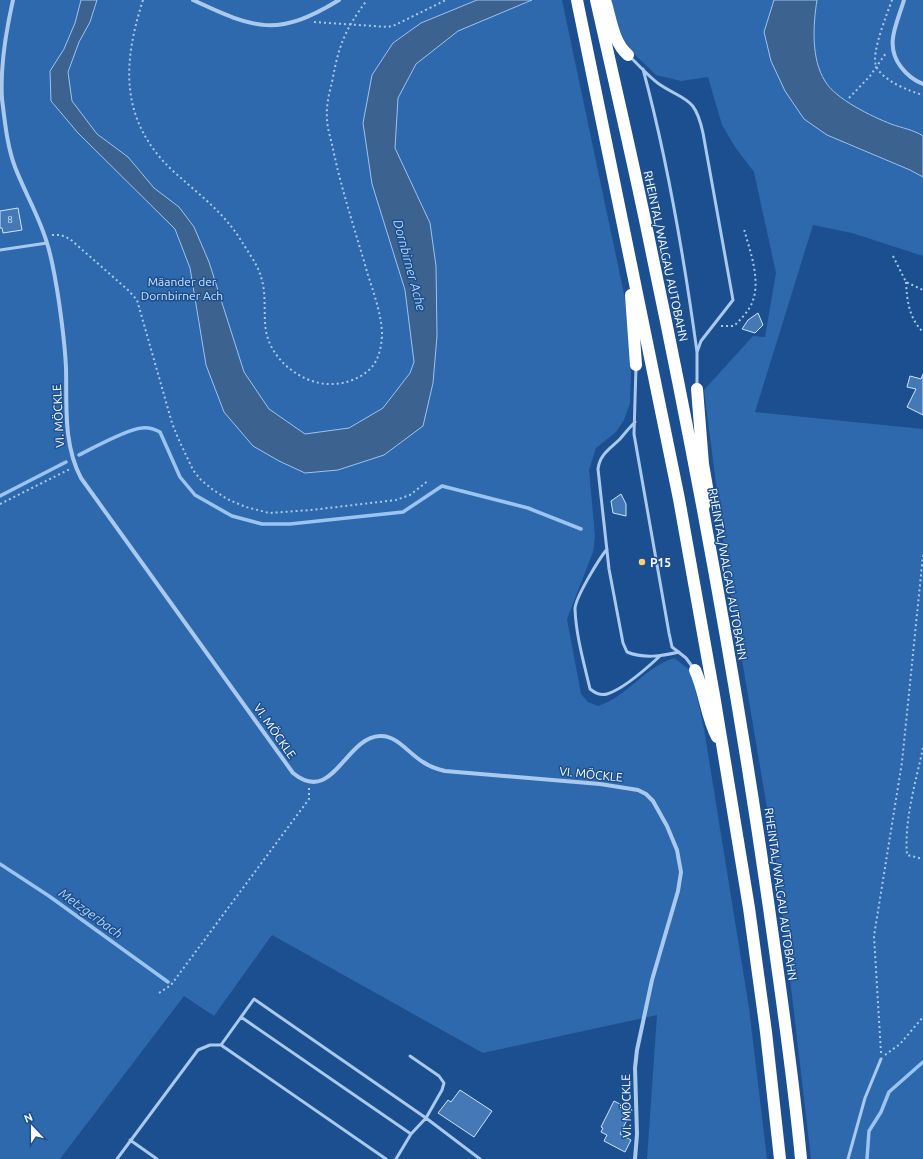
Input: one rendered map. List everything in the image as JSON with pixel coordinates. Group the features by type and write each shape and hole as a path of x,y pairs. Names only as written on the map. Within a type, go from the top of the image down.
{"highway":[{"path":"577,0 679,499 723,749 749,908 765,1024 780,1159"},
{"path":"602,3 617,39 628,55"},
{"name":"RHEINTAL/WALGAU AUTOBAHN","path":"602,3 702,509 760,846 786,1025 801,1159"},
{"path":"630,258 636,365"},
{"path":"697,389 703,464 708,493 702,509"},
{"path":"695,670 701,683 710,723 723,749"}],"street":[{"name":"VI. MÖCKLE","path":"13,0 7,26 3,60 2,97 6,131 14,165 45,235 47,243 59,303 66,366 68,441 75,466 292,773 302,780 310,783 327,777 363,742 377,736 388,736 422,762 445,771 619,786 638,790 646,794 653,801 667,826 677,850 681,872 678,891 652,980 637,1050 637,1134 635,1159"},
{"path":"193,0 245,23 263,26 298,21 324,10 339,0"},
{"path":"904,0 892,37 891,45 898,64 906,74 923,84"}],"lane":[{"path":"628,55 658,83 693,104 700,120 733,300 707,332 697,352"},
{"path":"642,69 652,104 678,226 697,352 697,389"},
{"path":"0,250 47,243"},
{"path":"636,365 634,434 669,633 672,647 686,658 695,670"},
{"path":"635,422 599,460 598,469 607,549 623,643 627,652 635,656 660,656 679,652"},
{"path":"607,549 597,562 575,608 581,648 590,689 597,694 606,694 624,685 660,656"},
{"path":"221,1045 254,999 426,1118 480,1159"},
{"path":"241,1018 411,1134"},
{"path":"117,1159 198,1050 210,1045 221,1045 386,1159"},
{"path":"396,1159 411,1134 426,1118 442,1090 444,1083 439,1076 410,1056"},
{"path":"848,1159 864,1098 881,1059"},
{"path":"130,1140 157,1159"}],"path":[{"path":"143,0 131,51 129,75 130,100 139,128 154,153 213,205 240,239 261,276 265,295 266,331 277,355 286,366 300,376 323,384 345,382 356,379 369,371 376,362 382,332 379,312 345,196 326,121 326,111 334,65 349,26 366,0"},
{"path":"298,21 335,22 349,26 395,26 446,0"},
{"path":"849,98 870,76 891,45"},
{"path":"716,322 720,326 734,326 751,306 755,294 755,279 744,229"},
{"path":"45,235 61,235 70,239 128,290 137,300 172,423 180,444 201,480 227,499 263,512 311,510 396,500 410,495 429,480"},
{"path":"893,256 906,282 907,300 910,311 916,324 923,332"},
{"path":"906,282 923,290"},
{"path":"0,504 75,466"},
{"path":"881,1059 874,936 902,762 923,556"},
{"path":"923,748 906,845 907,855 923,859"},
{"path":"159,993 171,985 309,799 310,783"},
{"path":"881,1059 900,1044 923,1017"}],"green space":[{"name":"Mäander der Dornbirner Ach","path":"0,0 562,0 628,313 631,371 630,403 624,420 616,432 596,448 589,470 595,536 593,552 567,619 581,694 588,702 598,706 609,701 618,696 654,668 674,658 691,671 704,729 749,1008 767,1159 647,1159 657,1015 483,1053 272,935 214,1016 184,996 60,1159 0,1159"},
{"path":"611,0 774,0 764,32 804,119 847,144 910,170 923,177 923,256 852,233 813,225 755,412 923,429 923,1159 811,1159 777,867 728,577 704,390 753,336 765,337 776,273 754,172 735,147 722,125 708,77 681,81 656,75 630,50 618,28"},
{"path":"817,0 923,0 923,136 883,121 855,107 830,88 820,72 815,52 814,31"}],"water":[{"name":"Dornbirner Ache","path":"81,0 97,0 90,22 79,42 68,72 72,101 97,134 128,157 154,188 179,207 194,227 209,262 244,372 269,409 305,434 349,428 383,408 410,373 414,362 405,290 372,184 363,123 372,75 393,43 421,23 477,0 532,0 458,31 416,64 398,98 395,148 430,223 436,266 437,336 433,383 423,426 384,455 338,470 305,473 279,461 253,446 224,412 206,365 190,268 175,229 78,133 51,101 50,71 64,49 75,23"},
{"path":"774,0 817,0 814,42 817,63 825,81 830,88 855,107 883,121 923,136 923,177 910,170 827,135 804,119 785,91 771,61 764,32"}],"building":[{"path":"18,208 22,230 3,233 2,228 0,228 0,211"},
{"path":"758,313 763,325 755,333 742,329 748,320"},
{"path":"923,374 923,415 907,407 916,389 907,387 910,376 921,379"},
{"path":"621,494 626,504 626,516 613,513 611,501"},
{"path":"460,1090 492,1111 474,1137 438,1113 448,1100 451,1102"},
{"path":"614,1101 632,1110 620,1134 631,1140 625,1152 604,1141 607,1135 601,1132 603,1128 601,1127"}],"waterway":[{"path":"79,455 110,439 136,429 154,429 160,432 180,477 195,495 232,516 262,524 290,524 403,512 442,486 528,508 581,529"},
{"path":"0,496 66,462"},
{"name":"Metzgerbach","path":"0,864 49,896 168,982"},
{"path":"867,1159 869,1131 881,1112 889,1092 923,1062"}],"place":[{"name":"P15","path":"642,562"}]}
